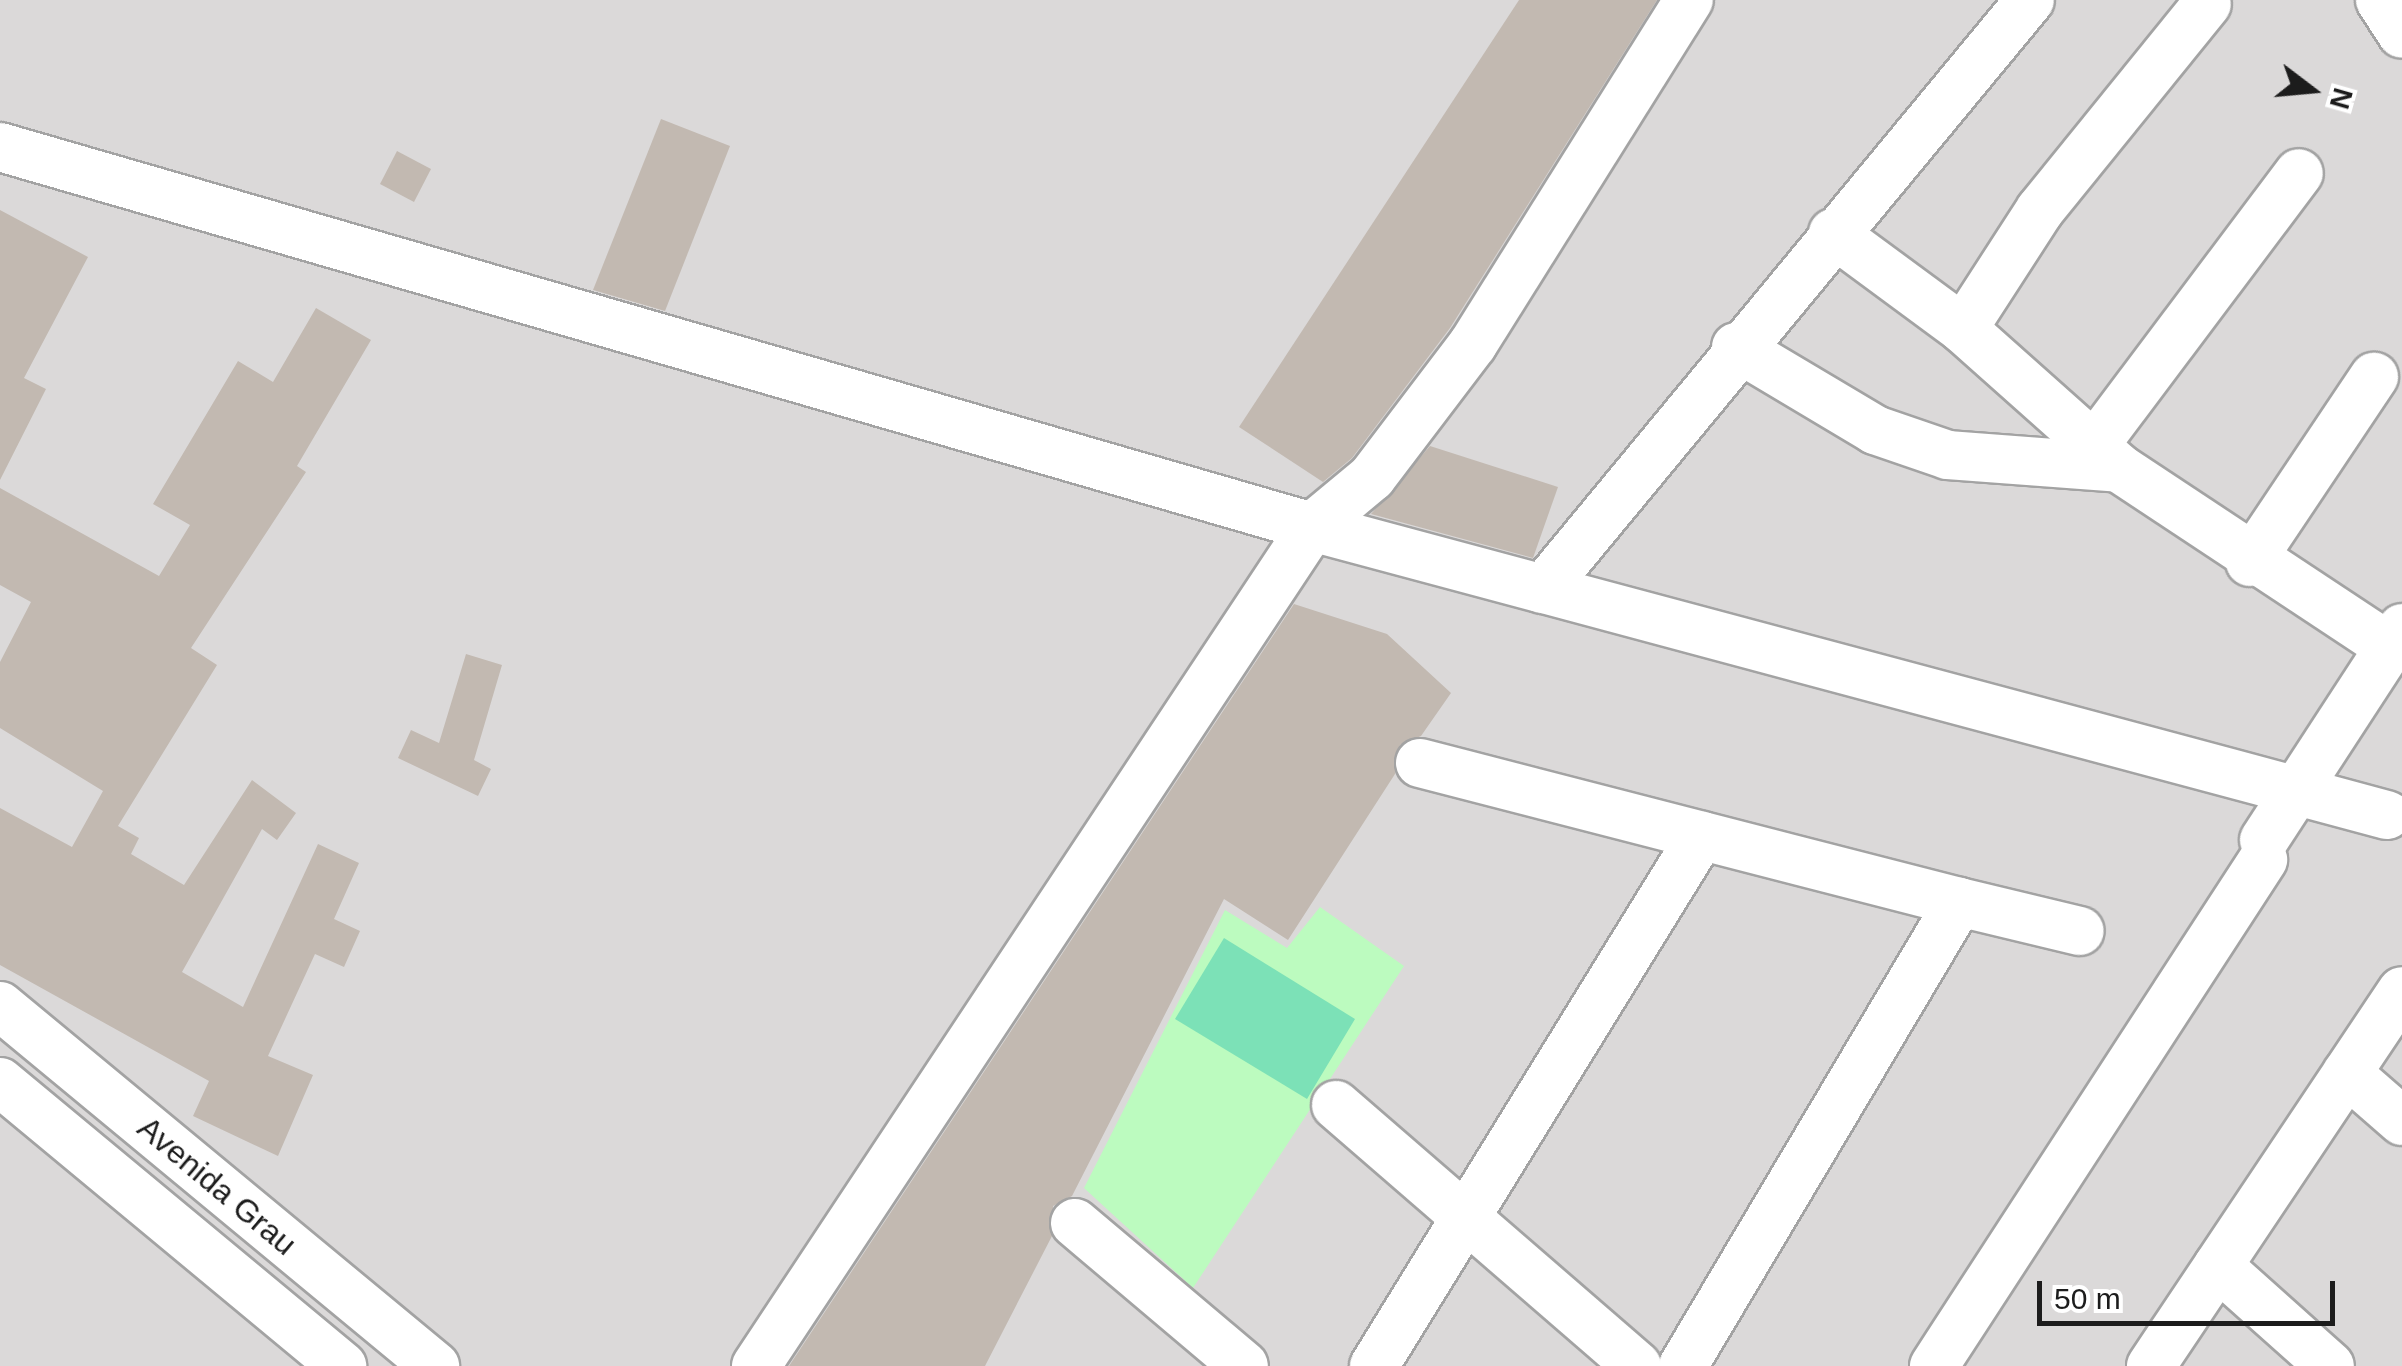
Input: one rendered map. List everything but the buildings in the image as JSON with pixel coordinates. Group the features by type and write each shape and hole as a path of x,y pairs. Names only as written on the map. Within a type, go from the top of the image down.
{"street":[{"path":"756,1366 1312,528 1372,477 1472,344 1689,0"},
{"path":"1542,589 1736,347 2030,0"},
{"path":"2380,0 2402,34"},
{"path":"1962,329 2040,210 2207,4"},
{"path":"0,146 1312,528 2387,815"},
{"path":"2106,457 2299,173"},
{"path":"1832,233 1962,329 2106,457 2250,562 2396,638 2292,790 2264,850 1934,1366"},
{"path":"1736,347 1875,430 1948,456 2106,457"},
{"path":"2250,562 2374,376"},
{"path":"1420,762 2080,931"},
{"path":"1374,1366 1472,1216 1702,836"},
{"path":"1683,1366 1959,902"},
{"path":"2151,1366 2402,991"},
{"name":"Avenida Grau","path":"0,1006 435,1366"},
{"path":"2347,1073 2402,1121"},
{"name":"Avenida Grau","path":"0,1082 342,1366"},
{"path":"1336,1105 1472,1216 1637,1366"},
{"path":"1075,1222 1244,1366"},
{"path":"2218,1266 2330,1366"}],"shaded area":[{"path":"0,0 2402,0 2402,1366 0,1366"}],"green space":[{"path":"1320,907 1404,966 1193,1288 1084,1188 1225,910 1287,948"},
{"path":"1224,938 1355,1019 1307,1099 1175,1019"}]}
